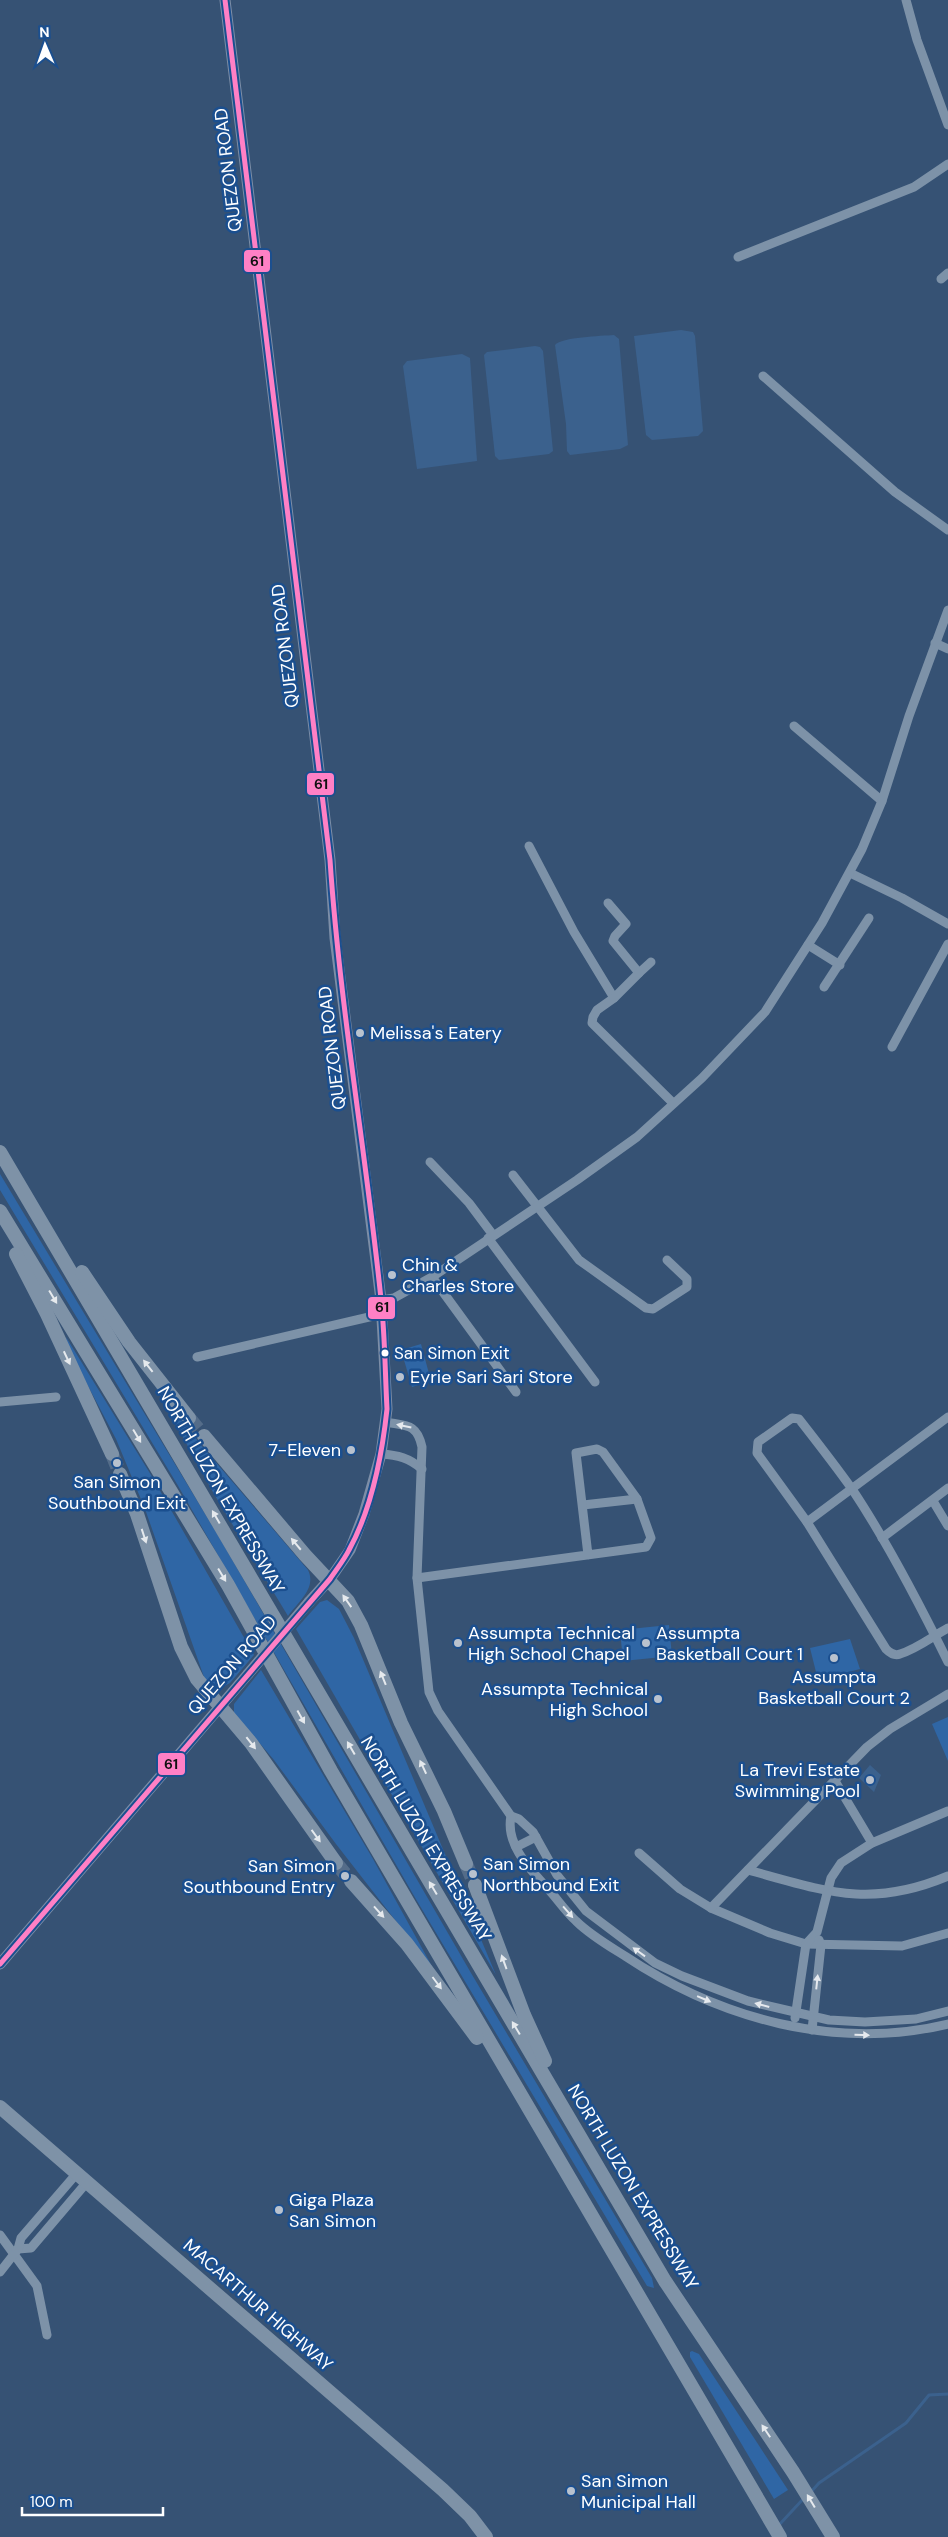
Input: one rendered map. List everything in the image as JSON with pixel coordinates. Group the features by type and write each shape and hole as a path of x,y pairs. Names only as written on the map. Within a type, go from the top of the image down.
{"highway":[{"name":"NORTH LUZON EXPRESSWAY","path":"0,1152 665,2281 794,2472 830,2533"},
{"path":"0,1210 228,1585 331,1770 539,2129 780,2537"},
{"path":"0,1226 47,1314 112,1454"},
{"path":"47,1229 64,1246 129,1342 189,1418"},
{"path":"204,1436 304,1555 330,1579 348,1601 361,1625 401,1723 444,1811 466,1864"},
{"path":"120,1474 137,1514 181,1647 197,1680 251,1743 336,1863"},
{"path":"351,1881 407,1944 539,2129"},
{"path":"474,1885 538,2048 665,2281"},
{"name":"MACARTHUR HIGHWAY","path":"0,2106 443,2490 470,2516 486,2537"}],"main road":[{"name":"QUEZON ROAD","path":"0,1964 330,1579 350,1550 372,1490 386,1422 387,1409 381,1300 351,1072 336,938 330,860 225,0"}],"street":[{"path":"906,0 917,40 948,125"},
{"path":"738,258 914,187 948,164"},
{"path":"763,376 895,492 948,530"},
{"path":"381,1300 394,1298 432,1277 637,1136 736,1044 764,1012 808,945 850,873 882,801 935,643 948,610"},
{"path":"935,643 948,649"},
{"path":"794,726 882,801"},
{"path":"529,846 574,932 614,998"},
{"path":"850,873 909,902 948,924"},
{"path":"608,903 626,924 613,941 639,973"},
{"path":"824,987 869,918"},
{"path":"892,1047 948,944"},
{"path":"808,945 840,965"},
{"path":"651,962 614,998 597,1010 592,1023 673,1103"},
{"path":"430,1162 469,1202 490,1237 595,1382"},
{"path":"513,1175 580,1260 646,1308 653,1309 687,1287 687,1279 667,1260"},
{"path":"432,1277 516,1392"},
{"path":"196,1357 382,1314"},
{"path":"0,1402 56,1397"},
{"path":"948,1628 935,1635 899,1654 891,1653 807,1522 757,1453 758,1442 792,1418 799,1419 851,1489 882,1538 935,1635 948,1662"},
{"path":"386,1422 412,1427 417,1431 422,1446 417,1578 429,1692 438,1711 511,1816 527,1826 536,1837 557,1875 586,1911 655,1963 682,1976 748,2001 829,2020 865,2022 916,2020 948,2011"},
{"path":"807,1522 946,1422"},
{"path":"417,1578 588,1555 646,1547 651,1538 637,1498 603,1452 597,1449 576,1453 588,1555"},
{"path":"380,1454 399,1456 412,1461 422,1469"},
{"path":"882,1538 933,1502 948,1488"},
{"path":"583,1505 637,1498"},
{"path":"933,1502 948,1526"},
{"path":"711,1908 867,1747 890,1729 948,1694"},
{"path":"835,1782 872,1843"},
{"path":"794,2026 806,1944 817,1932 831,1878 841,1863 872,1843 948,1811"},
{"path":"511,1816 510,1834 516,1847 545,1886 576,1922 643,1968 686,1992 740,2014 831,2034 876,2035 920,2031 948,2024"},
{"path":"516,1847 536,1837"},
{"path":"640,1853 680,1889 711,1908 770,1933 806,1944 902,1946 948,1934"},
{"path":"748,1870 827,1892 868,1895 918,1889 948,1876"},
{"path":"545,1886 557,1875"},
{"path":"812,2030 821,1945 817,1932"},
{"path":"0,2272 16,2251 21,2238 51,2203 83,2176"},
{"path":"16,2251 31,2248 62,2211 83,2176"},
{"path":"51,2203 62,2211"},
{"path":"37,2220 47,2229"},
{"path":"0,2235 16,2251 37,2286 47,2335"}],"shaded area":[{"path":"681,330 693,332 695,336 703,431 698,436 652,440 646,435 634,336"},
{"path":"614,335 619,339 628,445 620,449 570,455 567,451 566,424 555,345 565,340"},
{"path":"540,347 543,351 553,451 549,454 499,460 495,456 484,355 487,352"},
{"path":"462,354 470,358 477,461 417,469 403,366 407,361"},
{"path":"0,1174 219,1537 471,1973 652,2278 654,2288 647,2286 417,1901 177,1484 0,1190"},
{"path":"66,1337 151,1475 254,1655 230,1683 221,1688 209,1685 204,1677 145,1509 116,1439 69,1350"},
{"path":"421,1344 431,1381 412,1387 401,1350"},
{"path":"155,1386 201,1445 308,1570 310,1583 308,1589 288,1616 214,1494"},
{"path":"327,1600 339,1609 354,1638 496,1975 296,1629 320,1602"},
{"name":"Assumpta Basketball Court 1","path":"669,1625 672,1656 623,1661 620,1630"},
{"name":"Assumpta Basketball Court 2","path":"850,1639 860,1669 818,1680 810,1648"},
{"path":"261,1670 373,1859 434,1970 336,1844 274,1760 234,1713 234,1704"},
{"path":"948,1717 948,1761 932,1724"},
{"name":"La Trevi Estate Swimming Pool","path":"870,1765 881,1775 874,1792 859,1778"},
{"path":"690,2352 699,2354 788,2490 774,2499 690,2357"}],"waterway":[{"path":"810,2493 819,2483 906,2423 929,2395 948,2394"},
{"path":"779,2525 805,2497"}],"tunnel":[{"path":"189,1418 204,1436"},
{"path":"112,1454 120,1474"},
{"path":"336,1863 351,1881"},
{"path":"466,1864 475,1885"}],"transit line":[{"name":"61","path":"0,1964 340,1565 357,1534 370,1499 379,1463 387,1409 383,1326 375,1244 340,970 330,860 225,0"}],"place":[{"name":"Melissa's Eatery","path":"360,1033"},
{"name":"Chin & Charles Store","path":"392,1275"},
{"name":"San Simon Exit","path":"385,1353"},
{"name":"Eyrie Sari Sari Store","path":"400,1377"},
{"name":"7-Eleven","path":"351,1450"},
{"name":"San Simon Southbound Exit","path":"117,1463"},
{"name":"Assumpta Technical High School Chapel","path":"458,1643"},
{"name":"Assumpta Basketball Court 1","path":"646,1643"},
{"name":"Assumpta Basketball Court 2","path":"834,1658"},
{"name":"Assumpta Technical High School","path":"658,1699"},
{"name":"La Trevi Estate Swimming Pool","path":"870,1780"},
{"name":"San Simon Northbound Exit","path":"473,1874"},
{"name":"San Simon Southbound Entry","path":"345,1876"},
{"name":"Giga Plaza San Simon","path":"279,2210"},
{"name":"San Simon Municipal Hall","path":"571,2491"}]}
